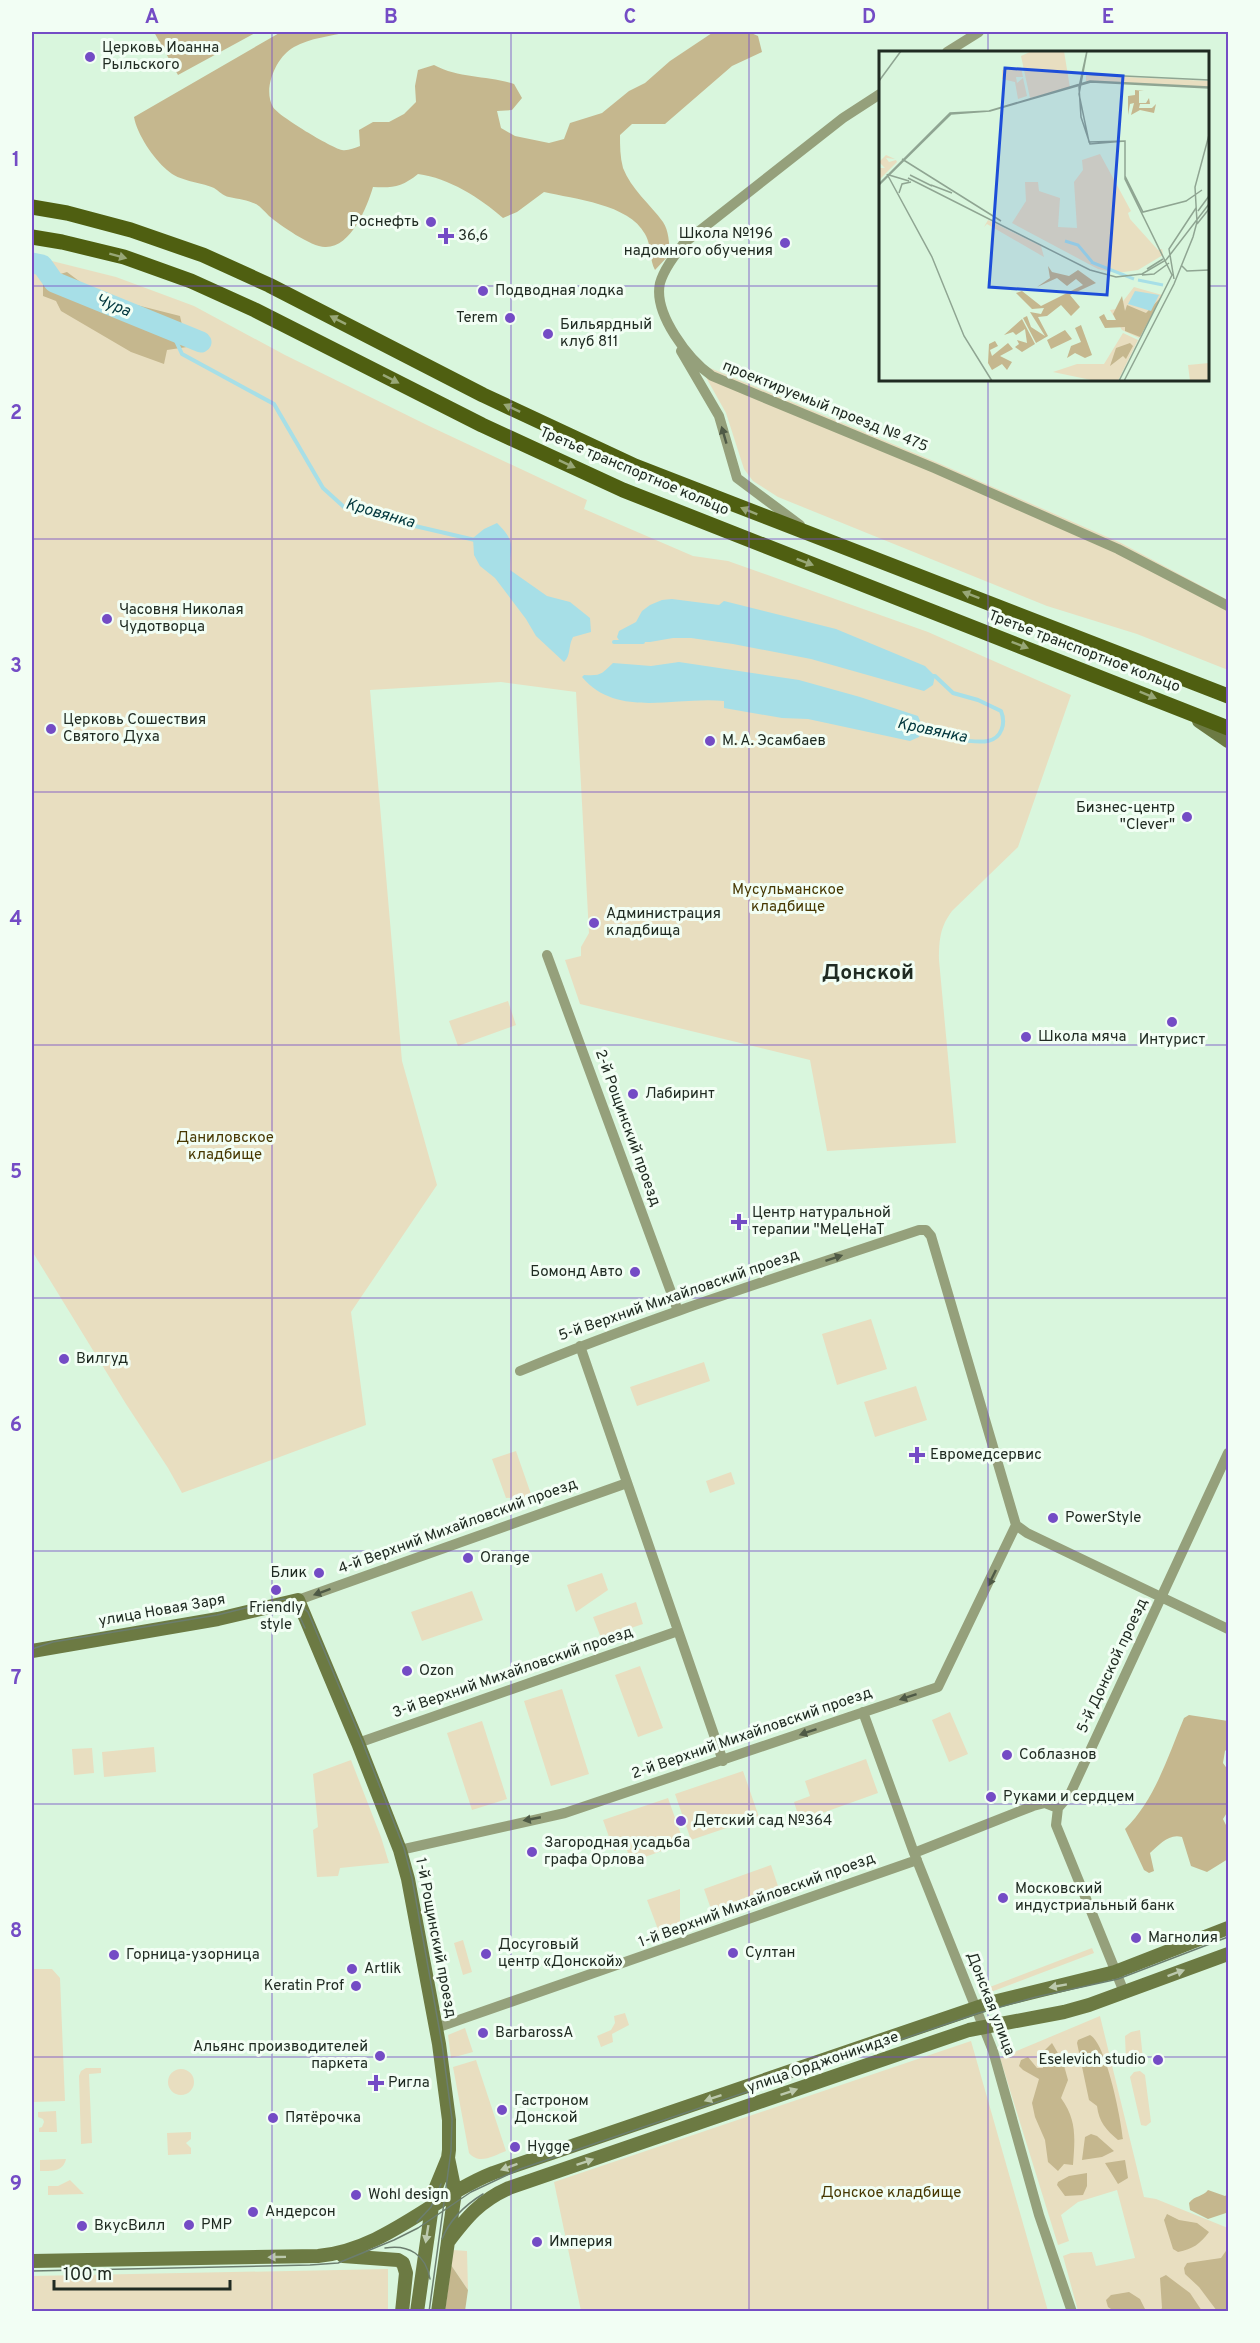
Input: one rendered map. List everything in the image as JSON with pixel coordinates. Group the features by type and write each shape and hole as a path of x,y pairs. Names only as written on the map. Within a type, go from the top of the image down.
{"main road":[{"name":"Третье транспортное кольцо","path":"32,207 67,213 131,230 203,255 269,285 483,394 625,461 1228,696"},
{"name":"Третье транспортное кольцо","path":"32,237 124,257 191,281 482,425 623,489 1228,728"},
{"path":"1182,709 1228,741"},
{"name":"улица Новая Заря","path":"32,1651 218,1619 298,1600"},
{"name":"1-й Рощинский проезд","path":"298,1600 358,1743 400,1850 408,1879 436,2028 448,2110 448,2158 455,2192 438,2312"},
{"name":"улица Орджоникидзе","path":"332,2255 355,2250 482,2177 520,2163 1013,1995 1076,1983 1115,1972 1228,1928"},
{"name":"улица Орджоникидзе","path":"448,2242 476,2208 487,2199 509,2188 984,2027 1064,2012 1228,1953"},
{"name":"1-й Рощинский проезд","path":"417,2312 434,2192 448,2158"},
{"path":"432,2205 476,2208"},
{"path":"32,2261 332,2255 398,2260 403,2263 406,2273 402,2312"}],"street":[{"path":"949,51 980,32"},
{"name":"проектируемый проезд № 475","path":"879,95 843,118 684,243 670,262 660,284 661,305 673,335 699,367 712,376 934,468 1118,549 1228,606"},
{"path":"673,335 685,360 719,416 736,478 814,536"},
{"name":"2-й Рощинский проезд","path":"548,955 678,1311"},
{"name":"5-й Верхний Михайловский проезд","path":"520,1371 580,1346 678,1311 919,1230 926,1230 931,1236 1016,1525"},
{"path":"580,1346 723,1761"},
{"name":"5-й Донской проезд","path":"1058,1808 1070,1794 1228,1453"},
{"name":"4-й Верхний Михайловский проезд","path":"298,1600 627,1483"},
{"path":"1016,1525 1027,1533 1228,1629"},
{"name":"2-й Верхний Михайловский проезд","path":"400,1850 565,1813 938,1687 1016,1525"},
{"name":"3-й Верхний Михайловский проезд","path":"358,1743 678,1631"},
{"name":"Донская улица","path":"863,1712 915,1857 993,2051 1040,2215 1072,2312"},
{"name":"1-й Верхний Михайловский проезд","path":"436,2028 915,1857 1033,1806 1045,1803 1058,1808"},
{"path":"1058,1808 1056,1825 1124,1992"}],"green space":[{"path":"32,256 116,277 194,306 285,355 587,500 584,509 693,556 728,561 928,632 1071,695 1018,847 952,911 941,934 939,960 956,1143 827,1151 810,1060 580,1004 565,960 581,956 581,947 589,933 576,692 501,682 370,690 402,1061 437,1185 351,1312 366,1425 182,1493 32,1251"},
{"path":"698,363 936,462 1121,543 1228,600 1228,670 1137,634 1047,606 778,497 753,481 744,469 726,413"},
{"path":"508,1001 516,1025 458,1046 449,1021"},
{"path":"871,1319 887,1369 837,1385 822,1334"},
{"path":"704,1362 710,1381 637,1406 630,1387"},
{"path":"916,1386 927,1420 875,1437 864,1402"},
{"path":"516,1451 532,1497 506,1498 492,1459"},
{"path":"731,1472 735,1484 710,1493 706,1481"},
{"path":"602,1573 608,1590 576,1612 567,1585"},
{"path":"472,1591 483,1620 422,1641 411,1612"},
{"path":"636,1602 643,1624 601,1638 593,1617"},
{"path":"640,1666 663,1728 638,1737 615,1675"},
{"path":"562,1689 589,1774 551,1786 524,1701"},
{"path":"950,1712 968,1754 949,1762 932,1720"},
{"path":"482,1721 507,1799 472,1810 447,1733"},
{"path":"154,1747 156,1772 104,1777 102,1752"},
{"path":"92,1748 94,1773 74,1775 72,1749"},
{"path":"866,1759 878,1793 800,1821 794,1802 810,1796 805,1781"},
{"path":"351,1760 389,1863 340,1868 338,1876 317,1877 313,1830 318,1827 313,1774"},
{"path":"743,1771 759,1817 691,1840 675,1794"},
{"path":"668,1798 684,1843 631,1862 626,1847 614,1851 603,1820"},
{"path":"771,1865 780,1892 713,1915 704,1889"},
{"path":"680,1889 680,1934 662,1940 647,1900"},
{"path":"463,1940 472,1972 463,1975 454,1943"},
{"path":"1092,1948 1094,1953 983,1995 982,1990"},
{"path":"32,1969 52,1969 60,1978 65,2101 32,2102"},
{"path":"625,2013 629,2025 612,2034 613,2042 601,2047 597,2036 611,2030 615,2023 614,2016"},
{"path":"1100,2016 1144,2197 1156,2199 1228,2228 1228,2311 1078,2311 1063,2256 1071,2253 1092,2252 1096,2266 1135,2258 1117,2190 1078,2202 1061,2215 1069,2241 1058,2245 1000,2058"},
{"path":"465,2028 473,2052 451,2058 448,2035"},
{"path":"1140,2030 1143,2059 1140,2062 1130,2063 1126,2060 1125,2036"},
{"name":"Донское кладбище","path":"971,2041 1048,2311 581,2311 554,2182"},
{"path":"476,2060 506,2151 482,2159 473,2157 469,2153 453,2067"},
{"path":"86,2068 101,2068 101,2073 89,2074 92,2143 81,2144 79,2076"},
{"path":"181,2069 191,2072 194,2082 191,2092 181,2095 171,2092 168,2082 171,2072"},
{"path":"1140,2071 1145,2075 1151,2122 1146,2126 1141,2125 1130,2077 1134,2072"},
{"path":"56,2111 57,2132 39,2132 44,2122 38,2117 38,2112"},
{"path":"191,2132 191,2139 186,2143 191,2148 191,2154 168,2155 167,2133"},
{"path":"66,2159 60,2169 40,2171 40,2160"},
{"path":"70,2180 84,2194 48,2195 48,2186 58,2186"},
{"path":"453,2250 467,2251 468,2290 451,2265"},
{"path":"388,2269 388,2311 32,2311 32,2276"}],"shaded area":[{"path":"154,32 257,32 178,75"},
{"path":"281,32 348,32 307,41 288,51 273,73 269,91 273,107 277,111 317,138 344,150 360,146 359,130 373,122 389,122 404,114 416,102 415,86 418,70 434,65 454,73 514,84 522,98 512,110 497,111 501,128 515,136 549,143 564,139 570,123 602,113 629,91 645,83 670,61 712,33 749,32 758,36 762,52 732,66 665,124 632,124 620,135 621,160 626,176 663,222 668,233 670,254 655,270 647,239 637,224 614,209 570,197 544,192 517,212 503,218 484,203 452,184 418,174 397,186 373,187 367,205 350,234 334,246 325,247 296,235 256,204 223,195 214,188 172,174 156,159 146,145 138,131 134,117"},
{"path":"67,272 87,287 121,301 180,316 187,347 167,350 164,364 131,352 61,311 56,301 43,296 43,282"},
{"path":"1189,1715 1228,1721 1228,1748 1225,1751 1223,1763 1228,1770 1228,1811 1223,1819 1228,1829 1228,1859 1207,1872 1191,1866 1182,1837 1177,1836 1164,1841 1150,1853 1154,1871 1149,1873 1144,1870 1125,1829 1145,1805 1153,1791 1184,1718"},
{"path":"1090,2035 1096,2041 1107,2066 1123,2139 1118,2140 1107,2129 1099,2117 1097,2106 1089,2100 1077,2043 1078,2040"},
{"path":"1052,2043 1063,2062 1068,2080 1061,2098 1070,2114 1074,2138 1073,2165 1064,2164 1058,2171 1048,2162 1045,2140 1035,2117 1032,2103 1039,2079 1019,2066 1021,2060 1028,2057 1037,2068 1043,2068 1043,2052"},
{"path":"1091,2134 1097,2136 1114,2151 1102,2157 1082,2160 1085,2137"},
{"path":"1125,2160 1128,2178 1118,2184 1105,2163"},
{"path":"1087,2173 1087,2186 1083,2195 1065,2196 1057,2185 1069,2176"},
{"path":"1208,2190 1225,2196 1228,2194 1228,2217 1226,2213 1208,2219 1190,2210 1189,2203"},
{"path":"1167,2214 1179,2220 1197,2223 1209,2232 1196,2245 1178,2252 1173,2249 1164,2220"},
{"path":"1228,2248 1228,2311 1217,2311 1199,2287 1185,2274 1184,2268 1187,2263 1221,2258"},
{"path":"451,2265 468,2290 465,2311 445,2312"},
{"path":"1166,2275 1190,2293 1202,2311 1160,2311 1162,2308 1160,2278"},
{"path":"1129,2292 1140,2299 1146,2311 1114,2311 1108,2307 1106,2300 1111,2295"}],"water":[{"path":"497,523 510,540 510,570 547,596 570,602 590,618 591,632 573,637 568,657 564,662 536,636 495,578 480,566 474,555 473,538 484,529"},
{"path":"672,599 719,605 724,601 836,629 925,666 935,676 933,685 924,691 811,659 691,638 620,642 617,637 619,631 636,622 642,611 662,600"},
{"path":"679,662 799,680 918,716 923,728 919,737 910,741 808,719 782,718 724,708 724,701 630,702 612,698 596,690 582,677 601,674 613,663 651,666"}],"waterway":[{"name":"Чура","path":"32,263 42,265 54,282 201,342"},
{"name":"Кровянка","path":"171,330 182,354 274,404 323,488 344,507 372,516 475,540"},
{"name":"Кровянка","path":"614,642 643,642"},
{"name":"Кровянка","path":"916,731 952,739 981,742 997,737 1002,729 1001,711 978,700 953,693 935,676 932,676"}],"tram line":[{"path":"32,1649 53,1642 217,1615 283,1599 297,1602 308,1612 404,1848 412,1878 442,2044 452,2119 451,2151 429,2312"},
{"path":"265,1613 290,1609 299,1615 305,1628"},
{"path":"32,2271 338,2263 418,2228 471,2192 520,2169 979,2013 1036,1997 1118,1979 1228,1937"},
{"path":"417,2222 431,2207 441,2184"},
{"path":"442,2239 449,2225 459,2213 483,2194"},
{"path":"385,2248 402,2248 415,2253 425,2263 430,2279"}],"place":[{"name":"Церковь Иоанна Рыльского","path":"90,57"},
{"name":"Роснефть","path":"431,222"},
{"name":"36,6","path":"446,236"},
{"name":"Школа №196 надомного обучения","path":"785,243"},
{"name":"Подводная лодка","path":"483,291"},
{"name":"Terem","path":"510,318"},
{"name":"Бильярдный клуб 811","path":"548,334"},
{"name":"Часовня Николая Чудотворца","path":"107,619"},
{"name":"Церковь Сошествия Святого Духа","path":"51,729"},
{"name":"М. А. Эсамбаев","path":"710,741"},
{"name":"Бизнес-центр \"Clever\"","path":"1187,817"},
{"name":"Администрация кладбища","path":"594,923"},
{"name":"Интурист","path":"1172,1022"},
{"name":"Школа мяча","path":"1026,1037"},
{"name":"Лабиринт","path":"633,1094"},
{"name":"Центр натуральной терапии \"МеЦеНаТ","path":"739,1222"},
{"name":"Бомонд Авто","path":"635,1272"},
{"name":"Вилгуд","path":"64,1359"},
{"name":"Евромедсервис","path":"917,1455"},
{"name":"PowerStyle","path":"1053,1518"},
{"name":"Orange","path":"468,1558"},
{"name":"Блик","path":"319,1573"},
{"name":"Friendly style","path":"276,1590"},
{"name":"Ozon","path":"407,1671"},
{"name":"Соблазнов","path":"1007,1755"},
{"name":"Руками и сердцем","path":"991,1797"},
{"name":"Детский сад №364","path":"681,1821"},
{"name":"Загородная усадьба графа Орлова","path":"532,1852"},
{"name":"Московский индустриальный банк","path":"1003,1898"},
{"name":"Магнолия","path":"1136,1938"},
{"name":"Султан","path":"733,1953"},
{"name":"Досуговый центр «Донской»","path":"486,1954"},
{"name":"Горница-узорница","path":"114,1955"},
{"name":"Artlik","path":"352,1969"},
{"name":"Keratin Prof","path":"356,1986"},
{"name":"BarbarossA","path":"483,2033"},
{"name":"Альянс производителей паркета","path":"380,2056"},
{"name":"Eselevich studio","path":"1158,2060"},
{"name":"Ригла","path":"376,2083"},
{"name":"Гастроном Донской","path":"502,2110"},
{"name":"Пятёрочка","path":"273,2118"},
{"name":"Hygge","path":"515,2147"},
{"name":"Wohl design","path":"356,2195"},
{"name":"Андерсон","path":"253,2212"},
{"name":"PMP","path":"189,2225"},
{"name":"ВкусВилл","path":"82,2226"},
{"name":"Империя","path":"537,2242"}],"district":[{"name":"Донской","path":"868,973"}],"park label":[{"name":"Мусульманское кладбище","path":"788,898"},
{"name":"Даниловское кладбище","path":"225,1146"}]}
